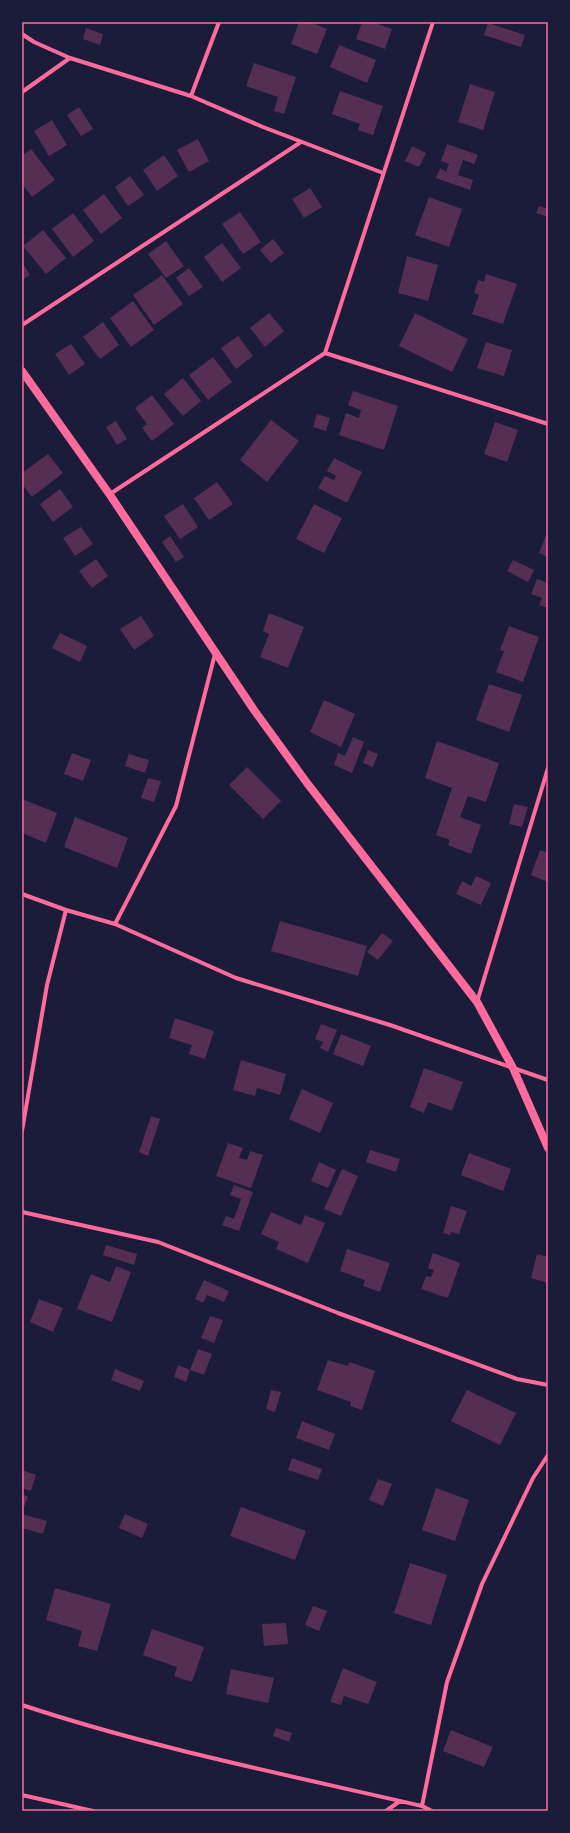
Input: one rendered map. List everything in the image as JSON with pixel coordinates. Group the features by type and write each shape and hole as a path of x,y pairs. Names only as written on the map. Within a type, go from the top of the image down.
{"main road":[{"path":"22,371 110,494 215,654 307,783 477,1002 513,1068 548,1148"}],"street":[{"path":"191,96 219,22"},
{"path":"110,494 326,353 433,22"},
{"path":"22,34 34,42 70,58 191,96 263,127 383,173"},
{"path":"22,92 70,58"},
{"path":"22,325 301,142"},
{"path":"326,353 548,424"},
{"path":"116,924 176,806 215,654"},
{"path":"477,1002 548,768"},
{"path":"22,894 66,910 116,924 236,978 390,1025 548,1080"},
{"path":"22,1131 47,985 66,910"},
{"path":"22,1212 158,1242 338,1313 509,1376 548,1385"},
{"path":"422,1806 447,1682 482,1584 533,1478 548,1455"},
{"path":"22,1705 57,1717 195,1753 422,1806 432,1811"},
{"path":"22,1795 93,1811"},
{"path":"386,1811 400,1801"}],"building":[{"path":"299,22 310,22 327,29 317,54 291,44"},
{"path":"362,22 372,22 392,29 385,49 356,39"},
{"path":"488,23 525,35 521,47 484,35"},
{"path":"86,28 103,34 100,45 83,39"},
{"path":"339,45 376,60 367,83 330,67"},
{"path":"254,63 296,77 284,114 274,111 278,97 246,86"},
{"path":"470,84 495,92 483,130 458,122"},
{"path":"340,91 383,106 373,135 358,130 360,124 332,114"},
{"path":"79,107 93,129 81,136 67,115"},
{"path":"52,120 67,145 49,156 34,131"},
{"path":"198,139 209,161 189,172 177,150"},
{"path":"447,144 478,155 474,164 463,160 458,175 473,180 470,190 436,178 440,168 446,172 449,164 441,161"},
{"path":"412,146 426,153 419,167 405,161"},
{"path":"31,149 55,180 32,197 22,184 22,151 24,154"},
{"path":"164,155 178,176 157,191 143,170"},
{"path":"130,176 144,195 128,206 115,187"},
{"path":"310,188 322,207 304,218 292,199"},
{"path":"104,194 122,218 101,234 83,210"},
{"path":"429,197 462,209 449,247 415,235"},
{"path":"539,206 548,209 548,217 536,213"},
{"path":"240,212 261,242 243,254 222,224"},
{"path":"73,213 94,241 73,257 52,229"},
{"path":"43,230 66,258 46,274 23,246"},
{"path":"273,239 284,253 271,263 260,250"},
{"path":"166,241 184,266 166,278 148,254"},
{"path":"222,243 241,268 222,282 204,257"},
{"path":"407,256 438,265 428,301 398,293"},
{"path":"22,262 30,275 22,280"},
{"path":"189,268 203,287 189,296 176,278"},
{"path":"486,274 517,284 503,324 472,314 479,295 474,293 478,280 484,282"},
{"path":"162,275 183,304 154,325 133,295"},
{"path":"133,301 154,330 131,347 110,318"},
{"path":"269,313 284,331 265,347 250,328"},
{"path":"415,313 468,339 452,372 399,346"},
{"path":"103,322 119,345 100,359 83,337"},
{"path":"238,336 253,356 236,369 221,348"},
{"path":"486,342 512,350 504,376 477,368"},
{"path":"71,344 85,364 69,375 55,354"},
{"path":"213,357 232,382 208,400 189,375"},
{"path":"183,378 201,401 183,416 164,394"},
{"path":"353,391 398,406 384,450 339,435 346,413 359,418 361,410 348,405"},
{"path":"152,395 174,424 152,441 142,428 147,424 135,408"},
{"path":"317,414 330,418 326,431 313,427"},
{"path":"271,420 299,441 267,482 240,460"},
{"path":"116,421 127,439 117,445 106,427"},
{"path":"495,422 518,430 507,462 484,454"},
{"path":"48,454 63,473 32,497 22,484 22,473"},
{"path":"334,458 362,472 347,503 318,488 325,476 334,480 336,476 327,471"},
{"path":"217,482 233,504 209,520 194,498"},
{"path":"60,489 73,507 53,522 40,504"},
{"path":"183,504 198,527 180,539 164,516"},
{"path":"314,504 342,518 324,553 296,539"},
{"path":"81,527 93,544 75,556 63,538"},
{"path":"548,530 548,557 539,553"},
{"path":"170,536 184,557 176,562 162,542"},
{"path":"96,559 108,576 92,588 79,571"},
{"path":"513,560 534,570 528,582 507,571"},
{"path":"537,579 548,583 548,608 539,605 542,598 531,594"},
{"path":"269,613 304,627 288,668 260,657 269,634 263,631"},
{"path":"141,616 154,636 134,650 120,629"},
{"path":"509,626 539,637 523,682 496,672 504,651 500,650"},
{"path":"60,633 87,646 80,662 52,648"},
{"path":"489,684 522,695 509,732 476,720"},
{"path":"324,700 355,714 341,747 310,732"},
{"path":"353,737 364,742 352,773 334,765 338,753 345,756"},
{"path":"437,741 499,763 486,802 468,796 460,817 481,825 471,854 448,845 450,840 436,835 452,788 425,778"},
{"path":"368,750 378,754 373,767 363,763"},
{"path":"72,753 91,760 83,781 64,774"},
{"path":"129,754 149,760 145,773 125,766"},
{"path":"247,767 281,801 263,819 229,785"},
{"path":"148,778 161,781 154,802 141,798"},
{"path":"22,799 57,813 46,843 22,833"},
{"path":"514,804 528,807 522,827 509,824"},
{"path":"75,817 128,838 117,868 64,847"},
{"path":"540,850 548,853 548,882 531,875"},
{"path":"476,876 491,883 481,905 456,894 462,881 471,886"},
{"path":"280,921 367,946 358,976 271,951"},
{"path":"382,933 393,941 378,960 367,952"},
{"path":"175,1018 214,1031 205,1059 189,1054 192,1045 169,1038"},
{"path":"321,1024 337,1030 328,1052 320,1048 323,1042 315,1039"},
{"path":"341,1034 371,1046 363,1066 333,1054"},
{"path":"241,1060 286,1074 280,1095 257,1088 255,1096 233,1090"},
{"path":"424,1068 463,1082 452,1111 428,1102 424,1113 410,1107"},
{"path":"302,1089 333,1103 320,1133 289,1119"},
{"path":"151,1116 160,1119 148,1156 139,1152"},
{"path":"228,1143 243,1148 239,1158 247,1160 250,1151 263,1155 251,1188 216,1176"},
{"path":"370,1150 400,1159 396,1172 366,1162"},
{"path":"469,1153 511,1169 503,1191 461,1175"},
{"path":"319,1162 336,1170 328,1188 311,1181"},
{"path":"342,1169 358,1176 341,1216 324,1209"},
{"path":"234,1185 253,1192 239,1231 222,1225 226,1216 234,1219 241,1199 230,1195"},
{"path":"451,1206 467,1211 459,1234 451,1232 450,1235 443,1233"},
{"path":"271,1212 301,1225 305,1215 325,1223 308,1263 276,1249 279,1242 261,1234"},
{"path":"106,1245 137,1254 134,1265 103,1255"},
{"path":"347,1249 390,1263 380,1292 363,1286 365,1280 340,1271"},
{"path":"433,1253 460,1263 448,1298 421,1289 426,1276 431,1277 434,1270 428,1268"},
{"path":"537,1254 548,1257 548,1283 531,1278"},
{"path":"116,1266 131,1272 112,1322 77,1309 91,1274 110,1282"},
{"path":"204,1280 229,1291 224,1302 207,1295 203,1303 195,1299"},
{"path":"39,1299 63,1308 53,1332 30,1322"},
{"path":"210,1316 223,1320 214,1343 201,1338"},
{"path":"198,1349 212,1354 204,1375 190,1370"},
{"path":"328,1360 348,1366 349,1362 375,1371 362,1410 350,1406 351,1402 317,1390"},
{"path":"178,1365 190,1370 186,1382 174,1377"},
{"path":"115,1369 144,1381 140,1391 111,1380"},
{"path":"271,1390 281,1392 275,1412 266,1409"},
{"path":"467,1390 516,1413 500,1445 451,1421"},
{"path":"302,1421 335,1434 329,1450 296,1438"},
{"path":"292,1458 322,1469 318,1480 288,1470"},
{"path":"22,1470 36,1475 31,1491 22,1488"},
{"path":"378,1479 392,1484 383,1506 369,1500"},
{"path":"436,1488 469,1500 455,1541 422,1530"},
{"path":"22,1494 28,1497 24,1507 22,1506"},
{"path":"241,1507 306,1531 295,1560 230,1536"},
{"path":"22,1514 47,1521 43,1534 22,1528"},
{"path":"125,1514 148,1524 142,1538 119,1528"},
{"path":"410,1563 447,1575 431,1625 394,1613"},
{"path":"55,1588 111,1604 97,1651 78,1646 82,1631 46,1620"},
{"path":"313,1606 327,1611 319,1631 305,1625"},
{"path":"286,1623 288,1644 264,1646 262,1624"},
{"path":"152,1629 204,1647 192,1682 174,1676 177,1667 143,1655"},
{"path":"343,1668 377,1682 368,1704 344,1696 341,1705 330,1702"},
{"path":"231,1669 274,1678 268,1703 226,1694"},
{"path":"276,1728 292,1733 289,1742 273,1736"},
{"path":"451,1730 493,1747 484,1767 443,1751"}]}
